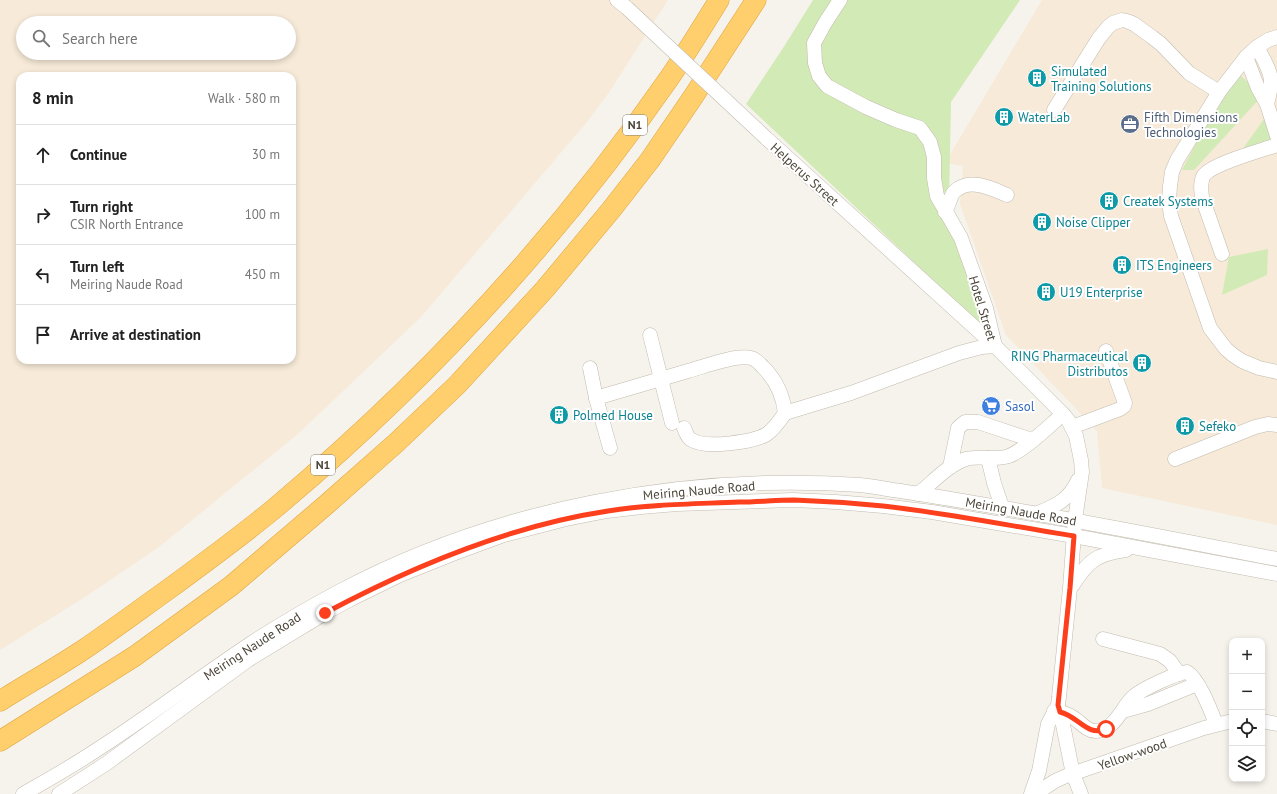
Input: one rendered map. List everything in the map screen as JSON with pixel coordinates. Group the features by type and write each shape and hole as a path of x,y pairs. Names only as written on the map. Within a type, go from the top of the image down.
{"highway":[{"name":"N1","path":"0,701 82,651 210,559 275,508 398,397 465,329 541,245 636,124 671,76 719,0"},
{"name":"N1","path":"0,741 135,656 231,586 391,448 457,385 545,289 611,210 650,160 756,0"}],"street":[{"name":"Hotel Street","path":"840,0 825,23 814,44 815,63 818,76 827,86 866,107 896,120 920,128 930,142 934,157 934,178 937,196 961,238 986,308 995,346 1063,414 1068,420 1076,436 1082,472 1075,520 1070,588 1057,709"},
{"name":"Helperus Street","path":"622,4 766,138 995,346"},
{"path":"1054,110 1099,38 1113,23 1122,20 1134,24 1152,37 1161,44 1189,73 1219,92"},
{"path":"1277,37 1268,40 1257,47 1246,57 1219,92 1174,166 1169,190 1171,212 1203,309 1214,334 1226,349 1242,361 1259,368 1277,372"},
{"path":"1257,47 1271,79 1267,104"},
{"path":"1246,57 1255,83 1267,104 1277,136"},
{"path":"1222,254 1202,197 1202,179 1208,171 1221,164 1277,145"},
{"path":"945,212 954,193 966,185 985,186 1007,195"},
{"path":"596,398 661,379 726,360 739,357 748,357 758,362 773,378 784,401 785,412 778,423 768,433 754,440 709,444 697,443 689,438 678,425 661,379 650,335"},
{"path":"785,412 851,394 959,353 982,347 995,346"},
{"path":"1072,428 1120,409 1124,406 1125,403 1106,351"},
{"path":"590,368 596,398 610,448"},
{"path":"918,494 950,468 966,459 1002,458 1010,455 1032,440 1063,414"},
{"path":"950,468 958,428 965,422 978,422 1032,440"},
{"path":"1175,459 1255,427 1268,424 1277,424"},
{"path":"988,458 1002,507"},
{"path":"1038,513 1058,504 1070,494 1082,472"},
{"name":"Meiring Naude Road","path":"23,794 97,750 252,643 292,618 342,590 400,562 455,540 503,524 566,508 625,496 683,489 745,485 793,483 862,486 1038,513 1277,559"},
{"name":"Meiring Naude Road","path":"59,794 107,763 248,660 325,613 400,575 504,535 566,519 607,511 663,505 793,500 883,506 932,512 1074,536 1136,549 1277,574"},
{"path":"1070,588 1084,567 1095,558 1112,552 1136,549"},
{"path":"1103,638 1160,654 1170,662 1179,674"},
{"path":"1057,709 1072,716 1090,730 1098,731 1106,729 1123,711 1130,700 1139,693 1179,674 1188,673 1193,677 1209,705 1216,724"},
{"path":"1123,711 1148,704 1197,684"},
{"path":"1057,709 1074,774 1081,794"},
{"path":"1031,794 1039,771 1048,724 1057,709"},
{"name":"Yellow-wood","path":"1035,794 1054,781 1216,724 1229,722"},
{"path":"1265,722 1277,724"}],"shaded area":[{"path":"0,0 668,0 608,94 587,122 421,317 299,433 159,547 85,597 0,650"},
{"path":"1042,0 1277,0 1277,525 1102,488 1097,431 1006,335 960,204 963,166 945,163"}],"green space":[{"path":"813,0 1020,0 951,102 949,203 985,329 746,104"},
{"path":"1235,70 1262,96 1194,170 1182,170"},
{"path":"1269,112 1273,146 1242,150"},
{"path":"1268,249 1267,275 1222,295 1229,257"}],"place":[{"name":"Simulated Training Solutions","path":"1037,78"},
{"name":"WaterLab","path":"1004,117"},
{"name":"Fifth Dimensions Technologies","path":"1130,124"},
{"name":"Createk Systems","path":"1109,201"},
{"name":"Noise Clipper","path":"1042,222"},
{"name":"ITS Engineers","path":"1122,265"},
{"name":"U19 Enterprise","path":"1046,292"},
{"name":"RING Pharmaceutical Distributos","path":"1142,363"},
{"name":"Sasol","path":"991,406"},
{"name":"Polmed House","path":"559,415"},
{"name":"Sefeko","path":"1185,426"}],"route":[{"path":"325,613 400,575 504,535 566,519 607,511 677,504 793,500 883,506 932,512 1074,536 1058,705 1060,712 1072,716 1092,731 1106,729"}]}
